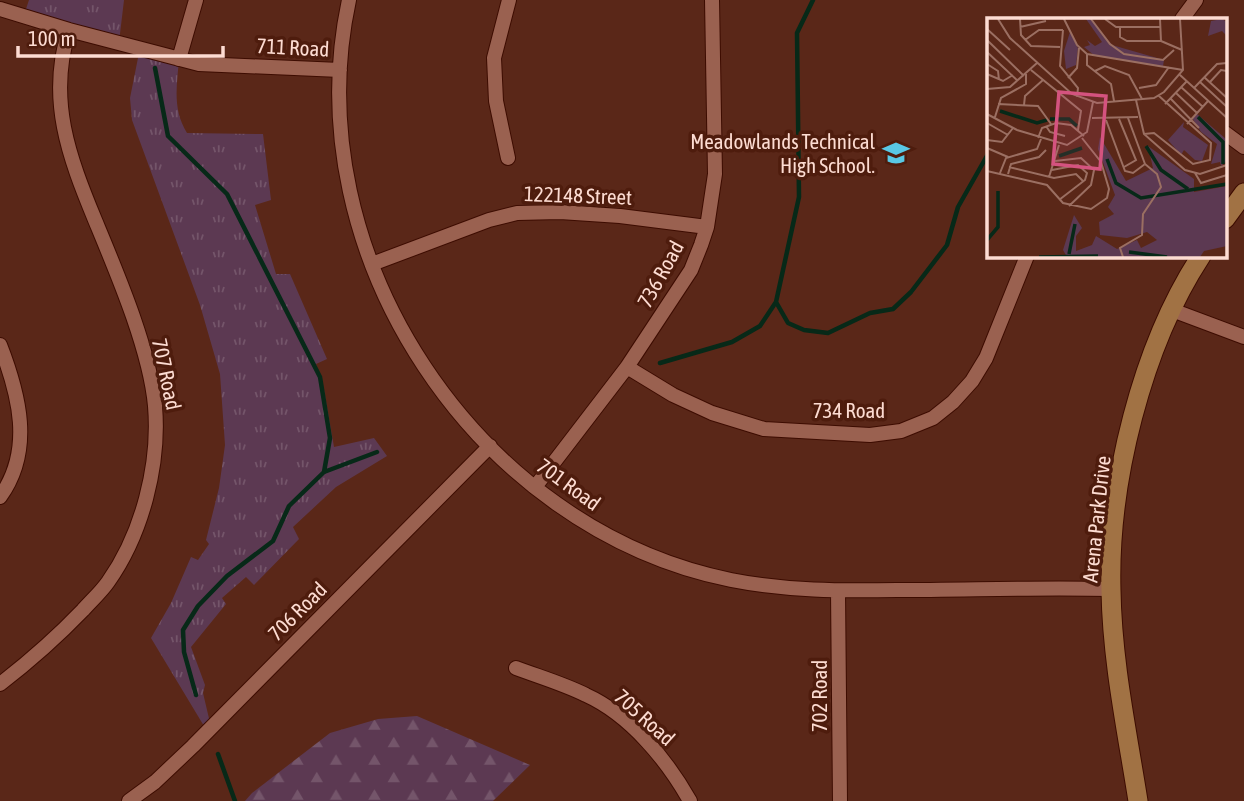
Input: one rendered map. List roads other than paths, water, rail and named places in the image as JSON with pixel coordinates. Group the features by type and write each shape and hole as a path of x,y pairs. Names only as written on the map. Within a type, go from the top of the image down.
{"street":[{"path":"178,59 195,0"},
{"name":"701 Road","path":"349,0 340,70 340,120 354,205 372,264 394,315 423,366 463,418 535,487 579,520 663,560 757,585 838,591 1111,589"},
{"path":"508,158 495,94 494,58 509,0"},
{"name":"736 Road","path":"535,487 627,367 691,270 706,227 715,174 712,0"},
{"path":"1183,18 1196,0"},
{"name":"711 Road","path":"0,9 199,64 340,70"},
{"name":"707 Road","path":"0,684 56,637 107,584 134,531 154,467 155,406 149,370 110,257 69,154 62,127 61,87 69,30"},
{"path":"1226,134 1244,147"},
{"path":"1226,218 1244,193"},
{"name":"122148 Street","path":"372,264 489,220 517,213 559,212 620,216 706,227"},
{"name":"734 Road","path":"627,367 673,395 712,413 764,429 870,435 901,431 933,418 953,402 972,381 986,358 1027,257"},
{"name":"Arena Park Drive","path":"1138,801 1115,652 1111,589 1113,530 1122,462 1145,380 1172,310 1200,257"},
{"path":"1172,310 1244,337"},
{"path":"0,345 18,400 21,422 14,471 0,497"},
{"name":"706 Road","path":"129,801 155,782 193,746 490,446"},
{"name":"702 Road","path":"838,591 841,801"},
{"name":"705 Road","path":"516,667 589,696 622,718 651,746 677,778 690,801"}],"waterway":[{"path":"660,363 732,342 760,326 776,302 799,197 797,33 813,0"},
{"path":"155,68 168,136 227,194 320,377 330,438 324,472"},
{"path":"776,302 788,323 804,330 828,333 870,313 893,309 911,292 947,245 958,207 987,156"},
{"path":"196,695 184,652 183,630 198,606 227,576 273,541 289,506 324,472 377,452"},
{"path":"218,754 235,801"}],"place":[{"name":"Meadowlands Technical High School.","path":"896,153"}]}
